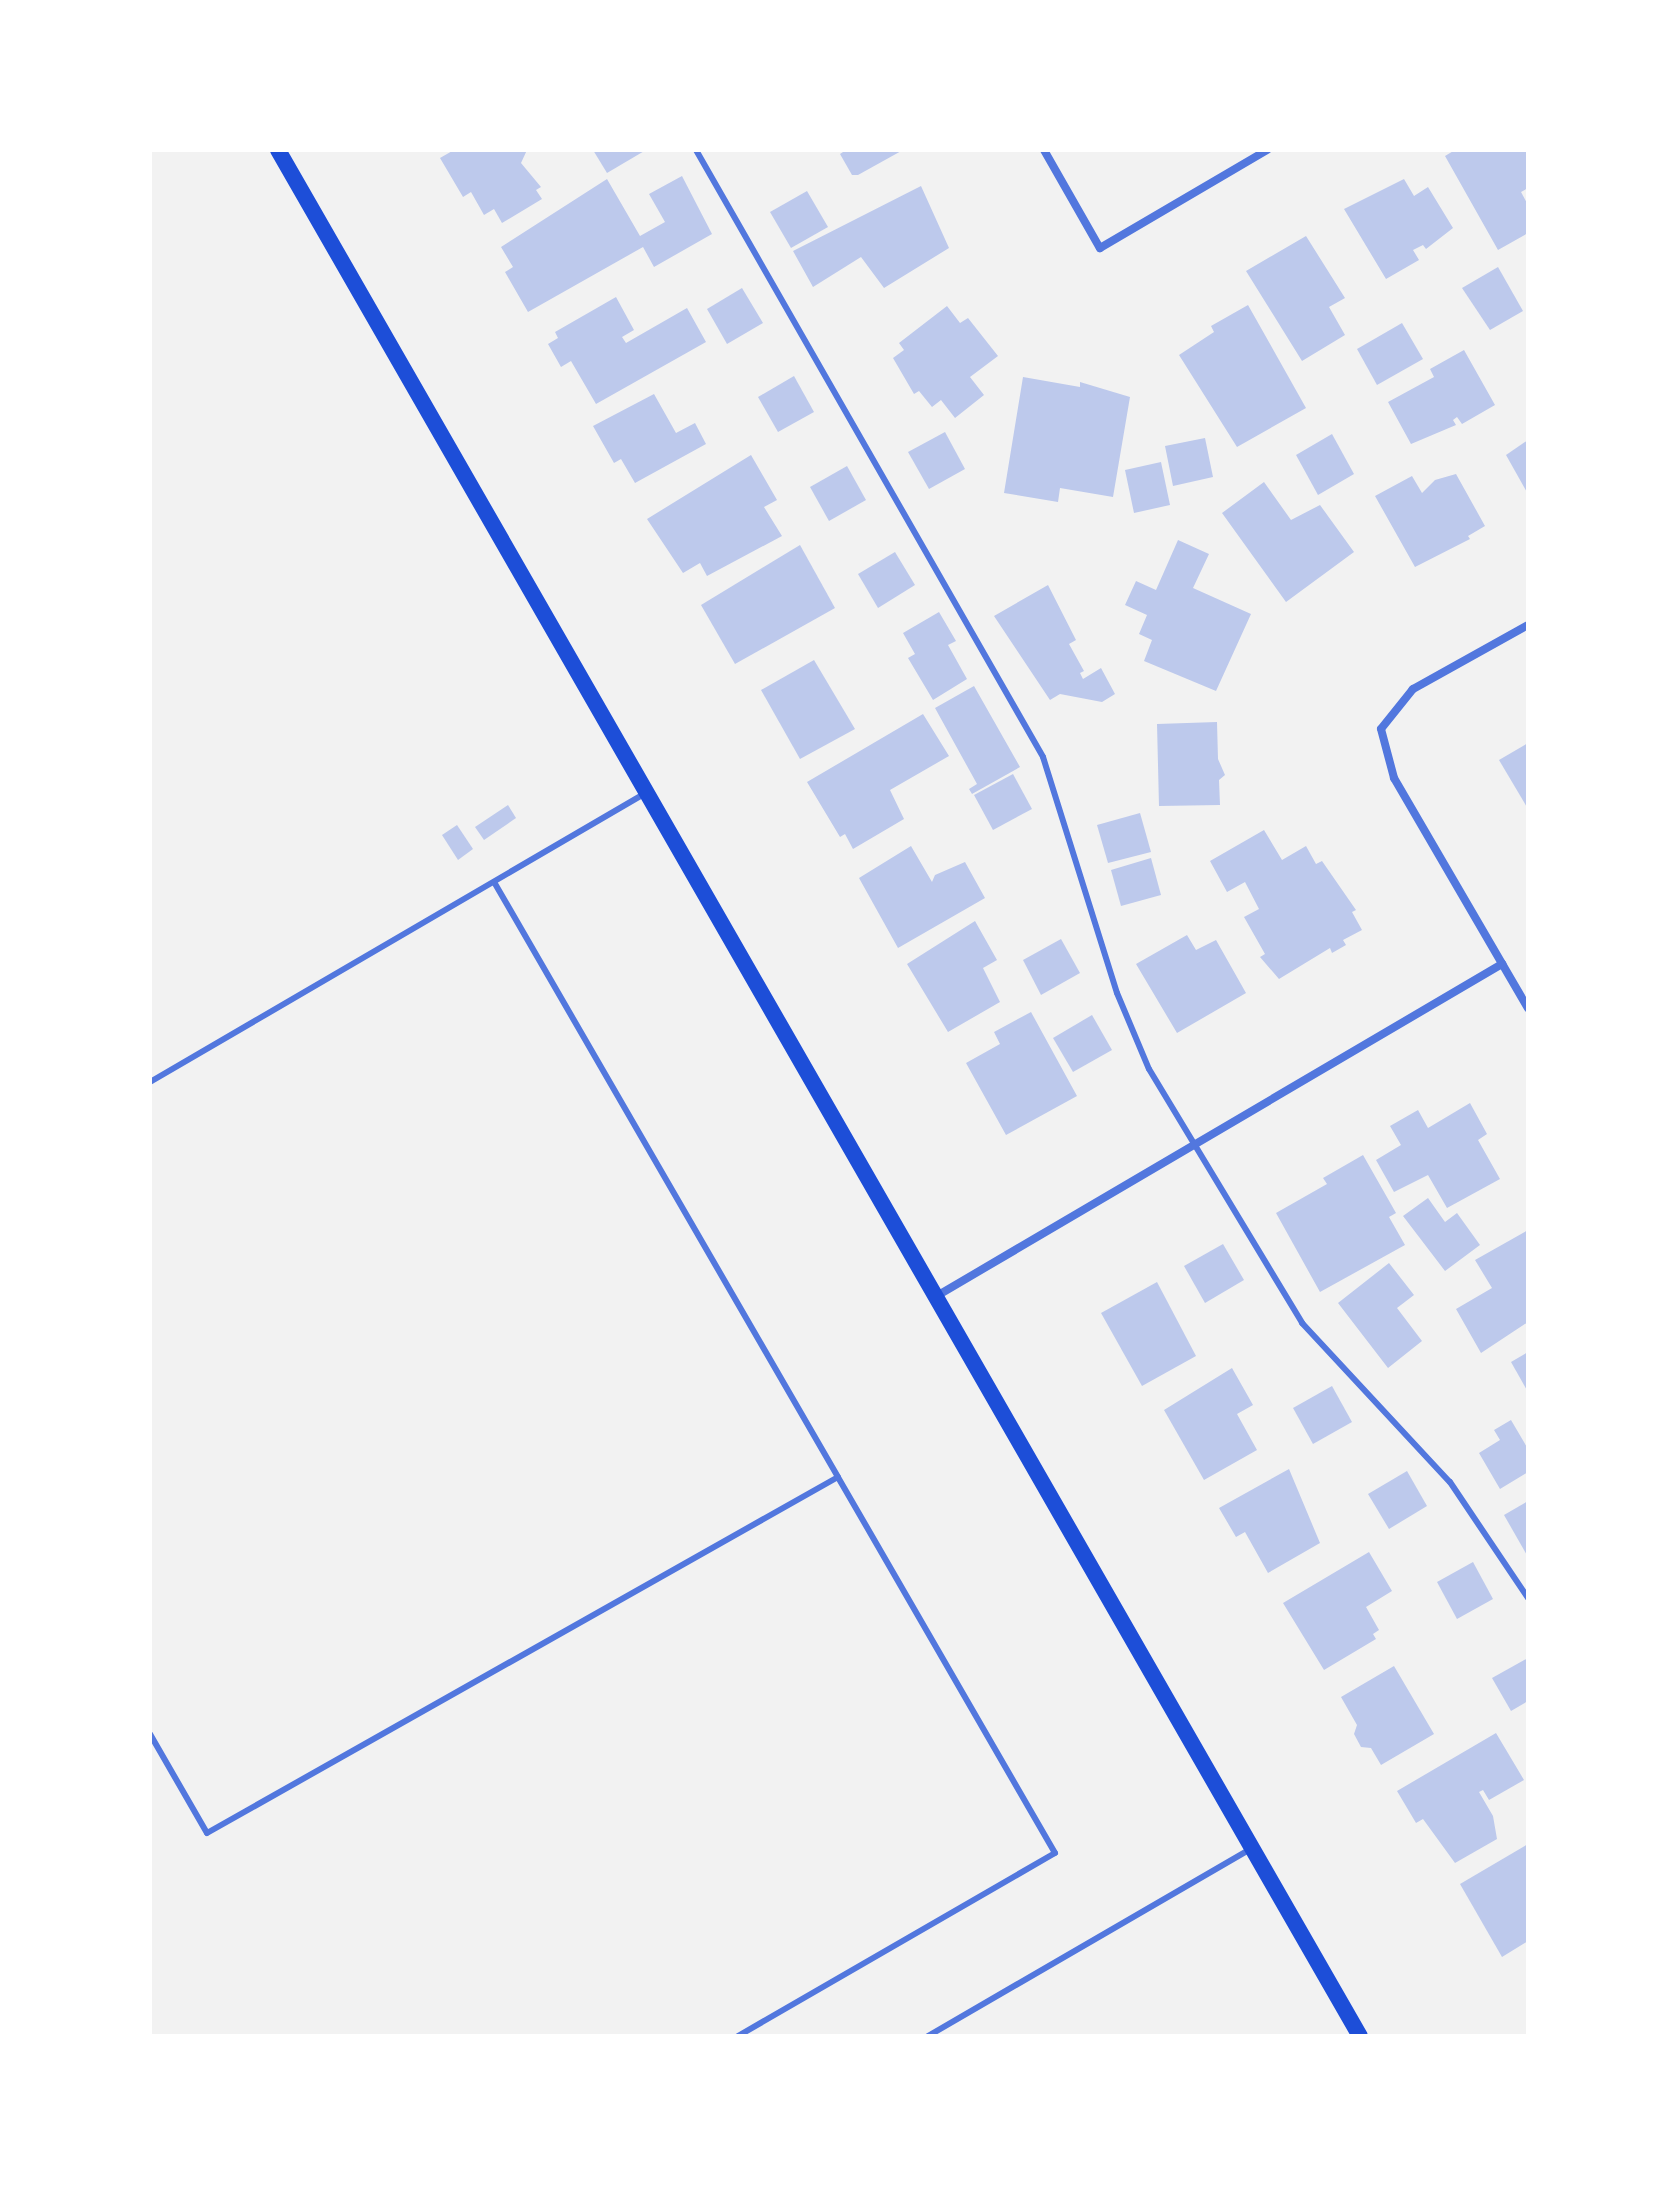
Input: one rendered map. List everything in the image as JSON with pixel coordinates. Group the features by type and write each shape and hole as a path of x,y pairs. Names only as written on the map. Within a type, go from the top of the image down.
{"main road":[{"path":"278,150 1360,2036"}],"street":[{"path":"1044,150 1100,248 1267,150"},
{"path":"1528,625 1413,689 1381,729 1394,778 1528,1008"},
{"path":"935,1298 1502,964"}],"lane":[{"path":"696,150 1043,757 1117,993 1149,1069 1302,1323 1450,1482 1528,1598"},
{"path":"150,1082 645,793"},
{"path":"494,882 1055,1853 738,2036"},
{"path":"150,1734 207,1833 838,1477"},
{"path":"928,2036 942,2033 1250,1849"}],"building":[{"path":"454,150 527,150 521,163 541,187 536,190 542,199 502,223 494,209 484,215 471,192 463,197 440,158"},
{"path":"593,150 646,150 607,173"},
{"path":"846,150 903,150 858,175 852,175 840,154"},
{"path":"1455,150 1528,150 1528,188 1521,192 1528,205 1528,233 1498,250 1445,156"},
{"path":"682,176 712,234 654,267 643,247 528,312 505,272 513,267 501,247 607,179 640,236 665,222 649,194"},
{"path":"1404,179 1414,196 1428,187 1453,228 1426,249 1423,245 1413,250 1419,260 1386,279 1344,209"},
{"path":"921,186 949,248 884,288 861,257 813,287 793,251"},
{"path":"807,191 828,227 791,248 770,212"},
{"path":"1306,236 1345,298 1329,307 1345,335 1302,361 1246,271"},
{"path":"1498,267 1523,311 1490,330 1462,288"},
{"path":"742,288 763,323 727,344 707,309"},
{"path":"616,297 634,330 622,337 626,343 687,308 706,342 596,404 571,361 561,367 548,344 558,338 555,332"},
{"path":"1248,305 1306,408 1237,447 1179,355 1214,332 1211,326"},
{"path":"947,306 960,323 968,318 998,356 970,377 984,395 955,418 941,400 932,407 919,391 914,394 893,358 904,350 899,343"},
{"path":"1402,323 1423,359 1377,385 1357,349"},
{"path":"1464,350 1495,405 1462,424 1457,417 1453,420 1456,425 1411,444 1388,402 1434,377 1430,369"},
{"path":"794,376 814,412 778,432 758,397"},
{"path":"1023,377 1080,387 1080,382 1130,397 1113,497 1060,488 1058,502 1004,493"},
{"path":"654,394 676,433 695,423 706,444 635,483 621,459 614,463 593,426"},
{"path":"945,432 965,469 929,489 908,452"},
{"path":"1332,434 1354,474 1318,495 1296,455"},
{"path":"1205,438 1213,477 1173,486 1165,446"},
{"path":"1528,440 1528,494 1506,455"},
{"path":"751,455 777,500 764,507 782,536 707,576 700,563 683,573 647,519"},
{"path":"1161,462 1170,505 1134,513 1125,470"},
{"path":"847,466 866,500 829,521 810,487"},
{"path":"1456,474 1485,526 1468,536 1470,539 1415,567 1375,496 1412,476 1422,493 1435,480"},
{"path":"1264,482 1291,520 1320,505 1354,552 1286,602 1222,513"},
{"path":"1178,540 1209,554 1193,588 1251,614 1216,691 1144,661 1152,640 1139,634 1147,615 1125,605 1136,581 1156,590"},
{"path":"800,545 835,608 735,664 701,605"},
{"path":"895,552 915,585 878,608 858,574"},
{"path":"1048,585 1076,640 1069,644 1084,671 1080,673 1083,679 1101,668 1115,694 1102,702 1060,694 1050,700 994,616"},
{"path":"939,612 956,641 948,645 967,679 933,700 908,658 915,654 903,633"},
{"path":"814,660 855,729 800,759 761,690"},
{"path":"974,686 1020,767 972,794 969,789 977,784 935,708"},
{"path":"923,714 949,756 890,790 904,819 853,849 845,834 840,837 807,782"},
{"path":"1217,722 1218,759 1225,775 1219,780 1220,805 1159,806 1157,724"},
{"path":"1528,743 1528,809 1499,760"},
{"path":"1013,774 1032,809 993,830 974,795"},
{"path":"508,805 516,818 484,840 475,827"},
{"path":"1140,813 1151,852 1108,863 1097,825"},
{"path":"457,825 473,849 458,860 442,835"},
{"path":"1264,830 1282,860 1306,846 1316,864 1322,861 1356,910 1352,912 1362,930 1343,940 1346,945 1332,953 1330,948 1279,979 1260,957 1265,954 1244,917 1259,909 1245,882 1227,892 1210,861"},
{"path":"911,846 932,882 935,875 965,862 985,898 898,948 859,878"},
{"path":"1151,858 1161,895 1121,906 1111,870"},
{"path":"975,921 997,960 983,968 1000,1002 948,1032 907,964"},
{"path":"1187,935 1196,950 1216,940 1246,993 1177,1033 1136,964"},
{"path":"1061,939 1080,973 1041,995 1023,960"},
{"path":"1031,1012 1077,1096 1006,1135 966,1063 1000,1044 994,1032"},
{"path":"1092,1015 1112,1050 1073,1072 1053,1038"},
{"path":"1470,1103 1487,1134 1478,1140 1500,1179 1447,1208 1428,1175 1394,1192 1376,1160 1401,1145 1390,1126 1418,1110 1428,1128"},
{"path":"1363,1155 1396,1213 1389,1217 1405,1245 1320,1292 1276,1213 1327,1184 1323,1178"},
{"path":"1428,1198 1445,1222 1457,1213 1480,1245 1445,1271 1403,1216"},
{"path":"1528,1230 1528,1322 1481,1353 1456,1309 1492,1288 1475,1260"},
{"path":"1223,1244 1244,1280 1205,1303 1184,1266"},
{"path":"1389,1263 1414,1295 1397,1308 1422,1341 1388,1368 1338,1303"},
{"path":"1157,1282 1196,1356 1142,1386 1101,1313"},
{"path":"1528,1352 1528,1392 1511,1362"},
{"path":"1232,1368 1253,1405 1237,1414 1257,1450 1204,1480 1164,1410"},
{"path":"1332,1386 1352,1422 1313,1444 1293,1408"},
{"path":"1511,1420 1528,1449 1528,1472 1500,1489 1479,1453 1500,1440 1494,1430"},
{"path":"1289,1469 1320,1543 1268,1573 1245,1532 1236,1537 1219,1508"},
{"path":"1407,1471 1427,1506 1389,1529 1368,1494"},
{"path":"1528,1501 1528,1557 1504,1515"},
{"path":"1369,1552 1392,1591 1366,1607 1379,1630 1373,1634 1376,1639 1324,1670 1283,1603"},
{"path":"1473,1562 1493,1599 1457,1619 1437,1582"},
{"path":"1528,1658 1528,1701 1511,1711 1492,1678"},
{"path":"1394,1666 1434,1734 1381,1765 1371,1748 1361,1747 1354,1734 1357,1725 1341,1697"},
{"path":"1496,1733 1524,1780 1489,1800 1483,1790 1479,1792 1493,1816 1497,1839 1455,1863 1423,1819 1416,1823 1397,1791"},
{"path":"1528,1844 1528,1941 1502,1957 1460,1884"}]}
